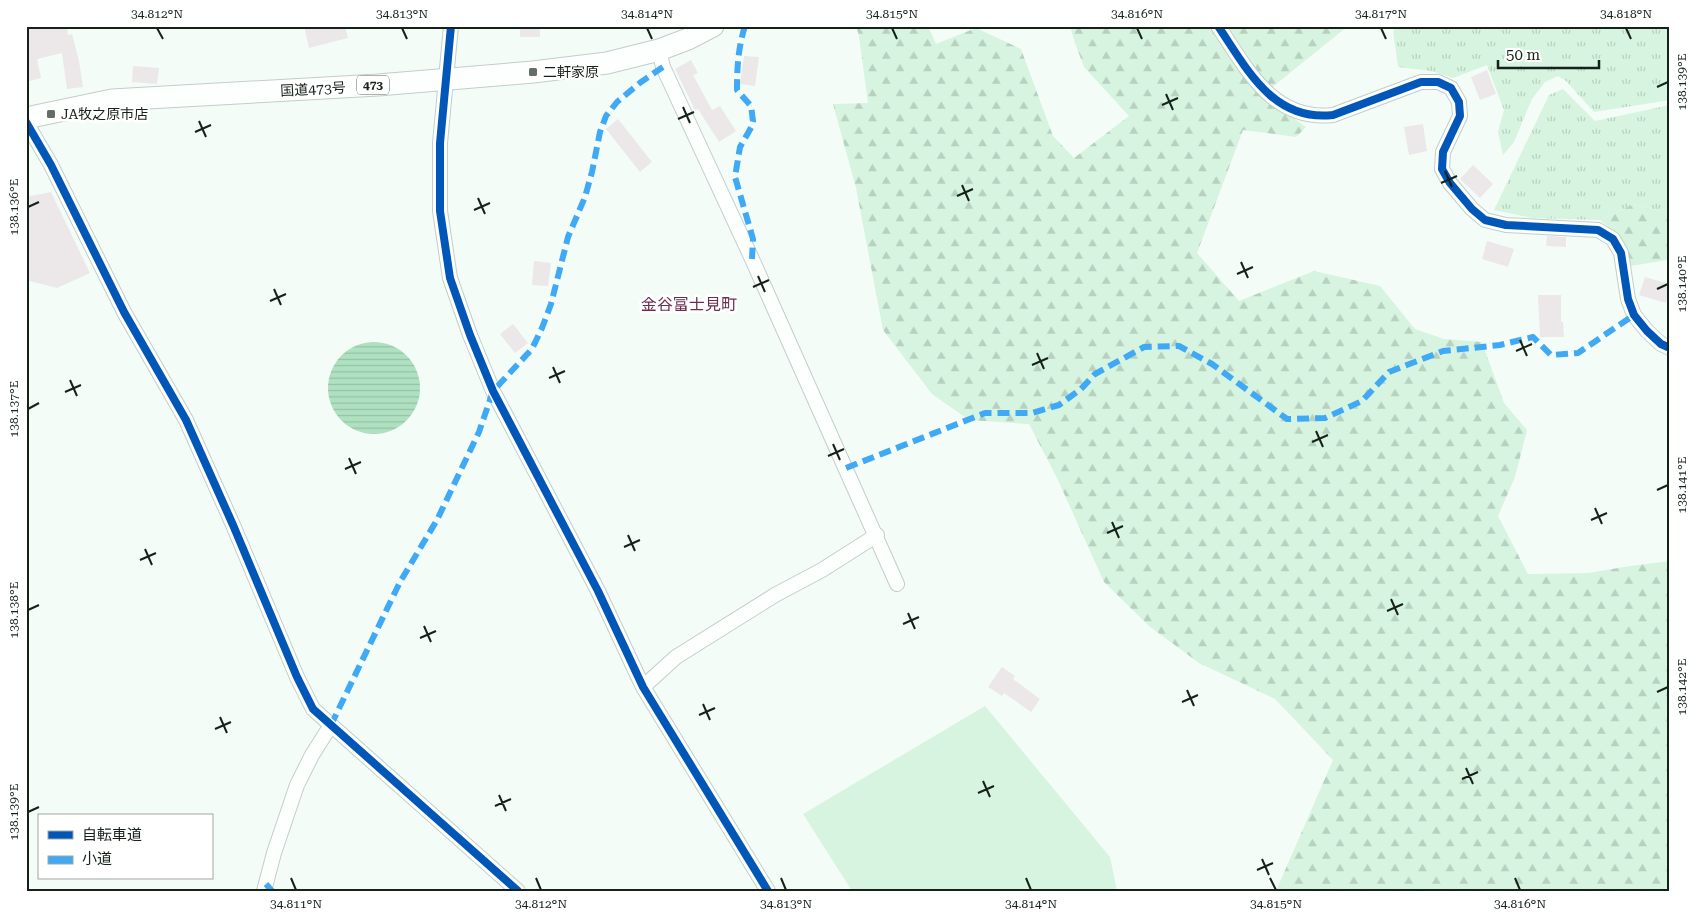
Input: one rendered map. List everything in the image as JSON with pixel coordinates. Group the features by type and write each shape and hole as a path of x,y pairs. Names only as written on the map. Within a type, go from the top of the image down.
{"highway":[{"name":"国道473号","path":"26,118 112,100 378,85 533,72 607,63 659,50 688,39 713,26"}],"street":[{"path":"451,26 440,143 440,211 450,278 470,335 493,391 598,591 643,687 768,891"},
{"path":"1218,26 1265,91 1280,104 1306,115 1333,115 1421,82 1438,82 1451,88 1459,102 1460,116 1443,152 1442,169 1450,183 1466,202 1485,220 1499,224 1598,230 1613,239 1621,253 1628,299 1634,315 1646,331 1661,344 1670,348"},
{"path":"659,50 663,67 707,159 877,535 897,584"},
{"path":"26,122 51,165 124,312 186,420 234,525 297,677 313,709 518,891"},
{"path":"643,687 676,657 775,595 822,570 877,535"},
{"path":"264,891 274,853 297,784 312,755 331,726"}],"green space":[{"path":"856,26 928,26 936,44 976,28 1021,49 1053,136 1074,158 1129,116 1084,67 1070,26 1210,26 1236,58 1254,90 1306,127 1296,137 1243,130 1197,253 1239,301 1314,271 1380,286 1415,329 1444,339 1482,342 1504,403 1527,430 1515,477 1498,516 1528,574 1588,573 1670,561 1670,891 1276,891 1333,760 1275,699 1199,663 1149,626 1104,582 1057,478 1029,424 969,420 932,394 883,330 856,188 833,104 868,103"},
{"path":"1227,26 1348,26 1270,89"},
{"path":"1397,26 1668,26 1670,100 1594,112 1566,81 1558,76 1545,82 1532,99 1514,142 1503,155 1498,132 1504,110 1487,65 1453,78 1431,71 1398,67 1393,31"},
{"path":"1563,89 1595,121 1670,105 1670,203 1660,211 1634,204 1600,220 1532,218 1494,210 1549,95"},
{"path":"1670,203 1670,253 1667,260 1631,266 1620,240 1600,220 1634,204 1660,211"},
{"path":"985,706 1110,857 1117,891 852,891 803,814"}],"shaded area":[{"path":"374,342 391,346 406,356 416,371 420,388 416,405 406,420 391,430 374,434 357,430 342,420 332,405 328,388 332,371 342,356 357,346"}],"building":[{"path":"26,26 67,26 68,35 72,34 83,87 67,89 62,53 37,59 41,78 26,82"},
{"path":"304,26 345,26 348,38 309,48"},
{"path":"520,26 540,26 540,37 520,37"},
{"path":"744,56 759,57 755,86 740,84"},
{"path":"691,60 698,73 693,75 712,110 720,106 736,131 719,142 698,109 695,110 675,69"},
{"path":"133,66 159,68 157,84 132,82"},
{"path":"1487,70 1496,94 1480,100 1471,77"},
{"path":"618,119 652,162 640,172 606,129"},
{"path":"1423,124 1427,151 1409,155 1404,127"},
{"path":"1473,165 1493,184 1480,198 1460,179"},
{"path":"51,192 90,273 57,288 26,280 26,197"},
{"path":"1547,236 1566,237 1566,247 1546,246"},
{"path":"1487,241 1514,249 1508,267 1482,259"},
{"path":"534,261 551,263 548,286 532,285"},
{"path":"1645,277 1670,284 1666,303 1639,295"},
{"path":"1538,295 1561,295 1561,322 1563,322 1564,337 1540,337"},
{"path":"513,324 528,343 515,353 500,334"},
{"path":"1002,667 1015,676 1013,679 1040,699 1031,712 1004,693 1002,696 988,687"}],"marked path":[{"path":"745,26 738,58 737,90 751,106 753,121 740,147 735,177 753,239 752,259"},
{"path":"331,725 400,582 437,520 479,432 493,391 532,349 542,328 551,304 568,237 585,197 600,132 606,116 617,102 663,67"},
{"path":"846,468 985,413 1032,413 1059,405 1081,389 1095,374 1144,347 1179,346 1212,364 1287,419 1325,418 1362,401 1389,372 1443,351 1500,345 1533,337 1551,355 1578,353 1634,315"},
{"path":"266,884 272,891"}],"cycle path":[{"path":"451,26 440,143 440,211 450,278 470,335 493,391 598,591 643,687 768,891"},
{"path":"1218,26 1251,75 1264,89 1278,101 1294,110 1312,115 1333,115 1421,82 1438,82 1451,88 1459,102 1460,116 1443,152 1442,169 1450,183 1472,209 1485,220 1506,225 1598,230 1613,239 1621,253 1628,299 1634,315 1661,344 1670,348"},
{"path":"26,122 51,165 124,312 186,420 233,525 297,677 313,709 518,891"}],"place":[{"name":"二軒家原","path":"533,72"},
{"name":"JA牧之原市店","path":"51,114"}],"district":[{"name":"金谷富士見町","path":"689,304"}]}
